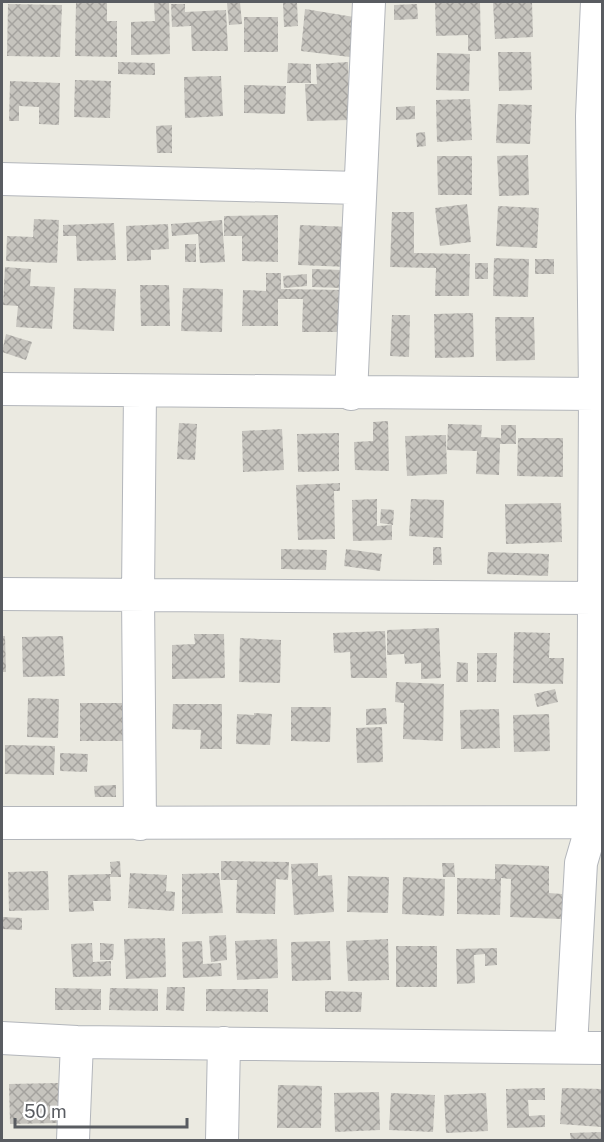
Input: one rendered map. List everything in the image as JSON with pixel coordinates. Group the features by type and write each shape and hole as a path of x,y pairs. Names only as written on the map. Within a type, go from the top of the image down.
{"street":[{"path":"351,394 369,2"},
{"path":"572,1047 581,862 598,822 594,598 598,211 592,116 597,2"},
{"path":"2,179 359,188"},
{"path":"2,389 351,394 595,394"},
{"path":"140,392 138,594 140,824"},
{"path":"2,594 594,598"},
{"path":"2,823 598,822"},
{"path":"2,1038 77,1042 603,1048"},
{"path":"74,1140 77,1042"},
{"path":"222,1140 224,1043"}],"building":[{"path":"76,2 107,2 107,21 117,21 117,57 75,56"},
{"path":"154,2 169,2 170,54 131,55 131,22 155,21"},
{"path":"240,2 242,24 229,25 227,3"},
{"path":"283,2 297,2 298,26 284,27"},
{"path":"435,2 480,2 481,51 468,51 468,35 436,36"},
{"path":"493,2 532,2 533,37 495,39"},
{"path":"8,4 62,5 60,57 7,56"},
{"path":"171,4 185,4 185,12 226,10 228,51 192,51 191,26 172,27"},
{"path":"417,4 418,19 394,20 394,5"},
{"path":"305,9 354,17 350,57 301,51"},
{"path":"244,17 278,17 278,52 244,52"},
{"path":"498,52 531,52 532,90 499,91"},
{"path":"437,53 470,54 469,91 436,90"},
{"path":"118,62 155,63 155,75 118,74"},
{"path":"348,62 350,120 307,121 305,84 317,84 316,64"},
{"path":"288,63 311,64 311,83 287,83"},
{"path":"221,76 223,116 185,118 184,77"},
{"path":"75,80 111,81 110,118 74,117"},
{"path":"10,81 60,83 59,125 39,124 39,107 19,106 19,121 9,121"},
{"path":"244,85 286,86 285,114 244,113"},
{"path":"470,99 472,140 437,142 436,100"},
{"path":"498,104 532,105 530,144 496,143"},
{"path":"415,106 415,119 396,120 396,107"},
{"path":"172,125 172,153 157,153 156,126"},
{"path":"425,132 426,146 417,147 416,133"},
{"path":"528,155 529,195 499,196 497,156"},
{"path":"437,156 472,156 472,195 438,195"},
{"path":"467,204 471,242 440,246 435,208"},
{"path":"498,206 539,208 537,248 496,246"},
{"path":"392,212 414,212 414,253 470,254 469,296 435,296 436,268 390,267"},
{"path":"278,215 278,262 242,261 242,236 224,236 224,216"},
{"path":"34,219 59,220 57,263 6,261 7,236 33,237"},
{"path":"222,220 225,262 200,263 198,234 172,236 171,224"},
{"path":"114,223 116,260 77,261 76,236 63,236 63,225"},
{"path":"168,224 169,249 151,250 151,260 127,261 126,226"},
{"path":"300,225 351,227 349,267 298,265"},
{"path":"185,244 196,244 196,262 185,262"},
{"path":"494,258 529,259 528,297 493,296"},
{"path":"535,259 554,259 554,274 535,274"},
{"path":"475,263 488,263 488,279 475,279"},
{"path":"5,267 31,269 30,286 55,287 52,329 16,327 18,306 3,305"},
{"path":"312,269 342,270 342,288 312,287"},
{"path":"266,273 281,273 281,289 279,289 345,290 345,332 302,332 303,299 278,299 278,326 242,326 243,290 266,291"},
{"path":"307,274 307,286 284,288 283,276"},
{"path":"140,285 169,285 170,326 141,326"},
{"path":"74,288 116,289 114,331 73,329"},
{"path":"183,288 223,289 222,332 181,331"},
{"path":"473,313 474,357 435,358 434,314"},
{"path":"392,315 410,315 409,357 390,356"},
{"path":"495,317 534,317 535,360 496,361"},
{"path":"6,334 32,342 26,360 2,352"},
{"path":"388,421 389,471 355,470 354,442 373,441 373,422"},
{"path":"179,423 197,424 195,460 177,459"},
{"path":"448,424 482,425 481,437 501,438 501,425 516,425 516,444 500,444 499,475 476,474 477,451 447,450"},
{"path":"282,429 284,470 243,472 242,431"},
{"path":"339,433 339,471 298,472 297,434"},
{"path":"446,435 447,474 407,476 405,436"},
{"path":"518,438 563,438 563,477 517,476"},
{"path":"340,483 340,491 334,491 335,539 298,540 296,485"},
{"path":"377,499 377,526 392,525 392,540 353,541 352,500"},
{"path":"411,499 444,500 443,538 409,536"},
{"path":"561,503 562,542 506,544 505,504"},
{"path":"381,509 394,510 393,525 380,523"},
{"path":"433,547 441,547 442,565 433,565"},
{"path":"281,549 327,550 326,570 281,569"},
{"path":"346,549 382,554 380,571 344,566"},
{"path":"488,552 549,554 548,576 487,574"},
{"path":"439,628 441,678 421,679 421,663 405,664 404,654 387,655 387,630"},
{"path":"385,631 387,678 351,678 350,652 334,653 333,633"},
{"path":"514,632 550,633 549,658 564,658 563,684 513,683"},
{"path":"194,634 224,634 225,678 172,679 172,645 195,644"},
{"path":"2,636 5,636 6,672 2,672"},
{"path":"63,636 65,676 23,677 22,637"},
{"path":"240,638 281,640 280,683 239,682"},
{"path":"477,653 497,653 496,682 477,682"},
{"path":"457,662 468,663 468,682 456,682"},
{"path":"396,682 444,684 443,741 403,739 404,703 395,702"},
{"path":"555,689 558,702 537,707 534,694"},
{"path":"28,698 59,699 58,738 27,737"},
{"path":"80,703 124,703 124,741 80,741"},
{"path":"173,704 222,704 222,749 200,749 201,730 172,729"},
{"path":"291,707 331,707 330,742 291,741"},
{"path":"386,708 387,724 366,725 366,709"},
{"path":"499,709 500,748 461,749 460,710"},
{"path":"254,713 272,714 270,745 236,744 237,714 254,715"},
{"path":"549,714 550,751 514,752 513,715"},
{"path":"382,727 383,762 357,763 356,728"},
{"path":"5,745 55,746 54,775 5,774"},
{"path":"60,753 88,754 87,772 60,771"},
{"path":"116,785 116,797 95,797 94,786"},
{"path":"120,861 121,877 110,877 111,901 93,901 94,911 69,912 68,875 111,874 110,862"},
{"path":"221,861 289,862 288,880 276,879 275,914 236,913 237,880 221,880"},
{"path":"318,863 318,876 332,875 334,912 294,915 291,864"},
{"path":"442,863 454,863 455,877 443,877"},
{"path":"495,864 549,866 549,893 562,894 562,919 510,917 511,879 501,878 500,915 457,914 457,878 495,879"},
{"path":"48,871 49,910 9,911 8,872"},
{"path":"130,873 167,875 166,891 175,892 174,911 128,908"},
{"path":"219,873 223,913 182,914 182,874"},
{"path":"348,876 389,877 388,913 347,912"},
{"path":"403,877 445,879 444,916 402,914"},
{"path":"2,917 22,918 22,930 2,929"},
{"path":"226,935 227,960 211,962 209,936"},
{"path":"165,938 166,977 126,979 124,939"},
{"path":"277,939 278,978 237,980 235,941"},
{"path":"388,939 389,980 348,981 346,941"},
{"path":"202,941 203,964 221,963 222,976 183,978 182,942"},
{"path":"330,941 331,980 292,981 291,942"},
{"path":"92,943 93,962 111,961 111,976 73,977 71,944"},
{"path":"100,943 114,944 113,960 100,960"},
{"path":"396,946 437,946 437,987 396,987"},
{"path":"497,948 497,965 485,966 485,954 474,955 475,983 457,984 456,949"},
{"path":"167,987 185,987 184,1011 166,1010"},
{"path":"55,988 101,989 101,1010 55,1010"},
{"path":"110,988 158,989 158,1011 109,1010"},
{"path":"206,989 268,989 268,1012 206,1011"},
{"path":"325,991 362,992 361,1012 325,1012"},
{"path":"58,1083 59,1123 10,1124 9,1084"},
{"path":"278,1085 322,1086 321,1128 277,1128"},
{"path":"545,1088 545,1100 528,1100 529,1116 545,1115 545,1127 507,1128 506,1089"},
{"path":"562,1088 602,1089 602,1127 560,1124"},
{"path":"379,1092 380,1130 335,1132 334,1093"},
{"path":"391,1093 435,1095 433,1132 389,1130"},
{"path":"486,1093 488,1131 446,1133 444,1095"},
{"path":"602,1132 602,1140 571,1140 570,1133"}]}
